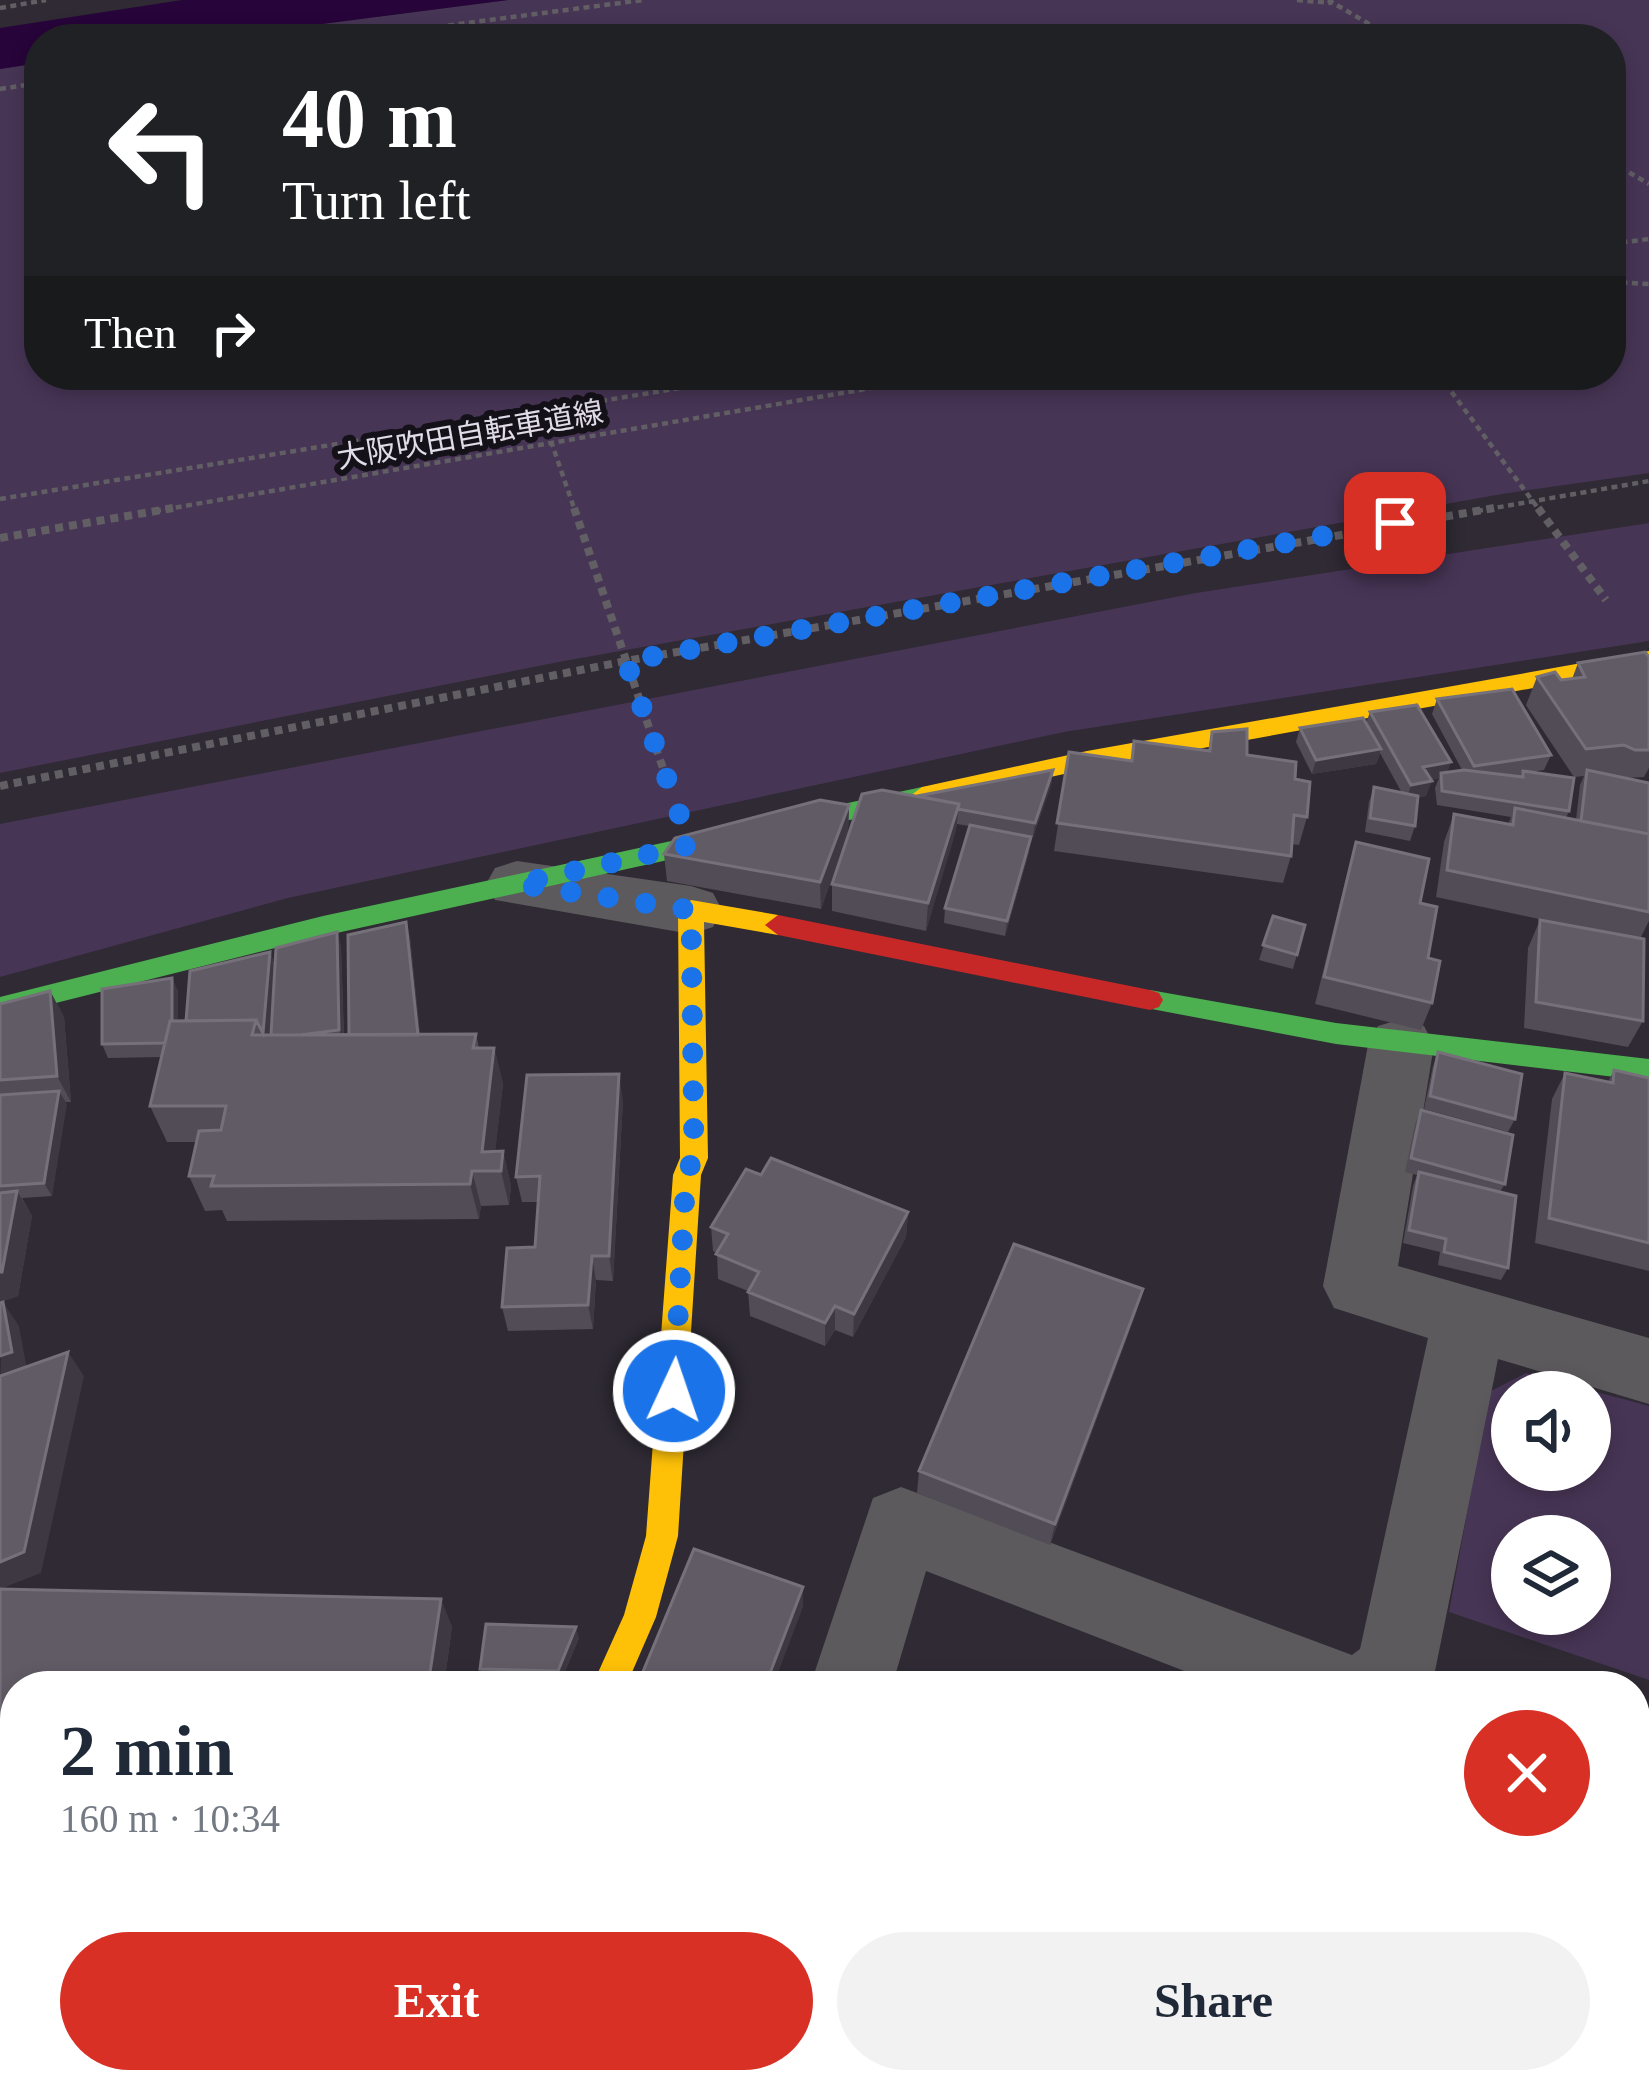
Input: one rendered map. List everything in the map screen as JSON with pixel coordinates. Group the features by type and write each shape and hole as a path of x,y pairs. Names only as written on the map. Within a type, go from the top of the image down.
{"street":[{"path":"0,1007 517,884 1087,760 1649,659"},
{"path":"517,884 886,943 1262,1024 1401,1046 1649,1070"},
{"path":"616,1671 640,1617 662,1536 668,1478 686,1174 694,1158 691,910"},
{"path":"1401,1046 1358,1286 1649,1372"},
{"path":"1396,1671 1469,1318"},
{"path":"855,1671 901,1524 1290,1671"}],"path":[{"path":"0,8 46,0"},
{"path":"459,24 643,0"},
{"path":"1297,0 1330,2 1369,24"},
{"name":"大阪吹田自転車道線","path":"0,499 668,390"},
{"name":"大阪吹田自転車道線","path":"0,538 857,390"},
{"path":"1450,390 1610,605"},
{"path":"551,441 690,845"},
{"path":"0,785 626,661 1649,481"}],"shaded area":[{"path":"182,0 508,0 322,24 26,24"},
{"path":"508,0 1649,0 1649,473 1502,494 564,661 0,773 0,69 24,65 24,390 1626,390 1626,24 322,24"},
{"path":"24,24 24,65 0,69 0,28"},
{"path":"1649,523 1649,641 1064,732 288,898 0,977 0,824 1196,593"},
{"path":"1489,1392 1491,1491 1611,1491 1611,1396 1649,1406 1649,1671 1623,1671 1517,1635 1611,1635 1611,1515 1491,1515 1491,1626 1449,1612"}],"building":[{"path":"1645,652 1649,657 1649,750 1624,745 1586,749 1537,677 1555,672 1561,680 1585,677 1578,663"},
{"path":"1512,689 1551,755 1474,766 1437,699"},
{"path":"1417,705 1451,762 1423,767 1432,781 1411,785 1370,712"},
{"path":"1363,718 1381,749 1316,760 1300,728"},
{"path":"1247,729 1247,755 1296,762 1295,779 1310,782 1307,817 1294,815 1291,856 1057,823 1069,752 1132,761 1134,741 1210,751 1212,732"},
{"path":"1053,770 1035,823 917,796"},
{"path":"1464,770 1574,778 1569,811 1442,791 1441,773"},
{"path":"1587,770 1649,783 1649,834 1581,821"},
{"path":"1374,787 1418,796 1415,826 1370,818"},
{"path":"882,790 959,804 928,903 832,884 862,794"},
{"path":"820,800 849,805 820,882 664,854 675,838"},
{"path":"1515,808 1649,834 1649,912 1447,870 1454,814 1513,825"},
{"path":"970,825 1031,837 1007,921 945,908"},
{"path":"1356,842 1429,859 1420,903 1437,907 1428,958 1440,961 1432,1003 1324,977"},
{"path":"1273,916 1305,925 1297,955 1263,945"},
{"path":"1540,920 1644,939 1643,1021 1536,1002"},
{"path":"406,922 418,1035 349,1035 348,935"},
{"path":"337,932 339,1030 271,1035 276,948"},
{"path":"270,952 263,1033 256,1020 186,1021 190,971"},
{"path":"172,978 172,1021 165,1043 102,1044 102,989"},
{"path":"50,991 57,1076 0,1080 0,1004"},
{"path":"256,1020 252,1035 476,1034 473,1048 494,1048 482,1152 503,1151 501,1171 472,1171 470,1184 211,1186 214,1176 189,1176 199,1131 221,1130 226,1106 150,1106 170,1021"},
{"path":"1438,1052 1522,1074 1515,1119 1430,1096"},
{"path":"1614,1070 1649,1078 1649,1243 1549,1218 1565,1073 1613,1083"},
{"path":"619,1074 609,1256 592,1256 588,1305 502,1307 507,1248 535,1247 540,1176 516,1177 527,1075"},
{"path":"59,1091 44,1183 0,1186 0,1095"},
{"path":"1421,1110 1513,1135 1505,1184 1411,1158"},
{"path":"771,1158 908,1212 854,1314 835,1306 825,1323 748,1292 759,1272 716,1254 728,1234 711,1227 746,1169 761,1175"},
{"path":"1419,1172 1516,1196 1508,1268 1444,1252 1446,1239 1409,1230"},
{"path":"17,1191 2,1272 0,1272 0,1193"},
{"path":"1014,1244 1143,1289 1055,1524 919,1471"},
{"path":"0,1303 12,1352 0,1356"},
{"path":"68,1352 24,1552 0,1562 0,1376"},
{"path":"694,1549 803,1587 771,1671 643,1671"},
{"path":"0,1589 441,1599 430,1671 0,1671"},
{"path":"486,1624 576,1627 558,1671 480,1669"}],"traffic: fast":[{"path":"0,1007 323,926 922,796"},
{"path":"1150,1000 1336,1033 1649,1070"}],"traffic: slow":[{"path":"922,796 1087,760 1649,659"},
{"path":"616,1671 640,1617 662,1536 687,1175 694,1158 691,910 778,925"}],"traffic: jam":[{"path":"778,925 1150,1000"}],"route":[{"path":"674,1391 686,1174 694,1158 691,910 517,884 690,845 626,661 1395,523"}]}
